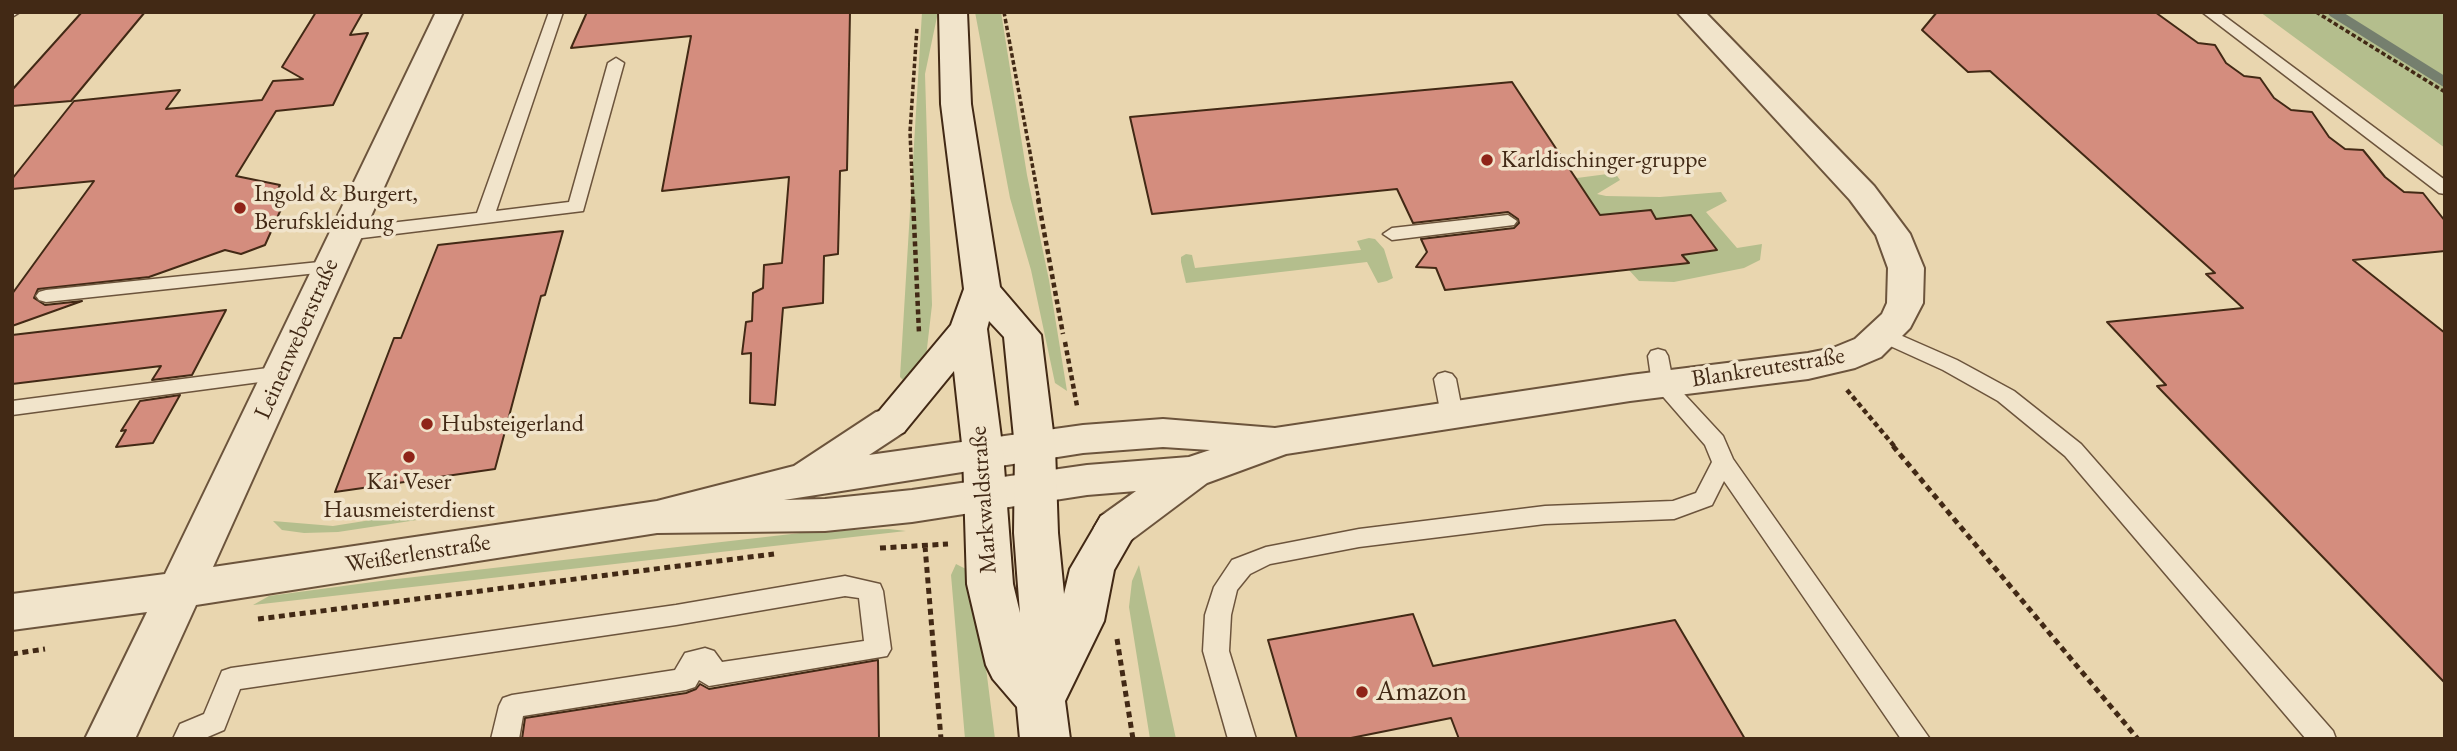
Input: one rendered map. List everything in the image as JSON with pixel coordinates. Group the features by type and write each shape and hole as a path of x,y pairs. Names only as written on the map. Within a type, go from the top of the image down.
{"street":[{"name":"Leinenweberstraße","path":"180,590 283,373 328,267 450,12"},
{"name":"Markwaldstraße","path":"953,12 956,104 982,289 968,329 982,453 990,584 1010,664 1043,720"},
{"name":"Blankreutestraße","path":"1035,467 1087,480 1192,472 1281,440 1448,397 1660,370 1824,362 1842,359 1868,348 1897,320 1905,303 1906,268 1893,234 1875,208 1803,143 1689,12"},
{"name":"Markwaldstraße","path":"982,289 1022,335 1035,467 1036,533 1043,612 1043,720"},
{"path":"800,480 890,422 968,329"},
{"name":"Blankreutestraße","path":"1035,467 1083,439 1163,433 1281,440"},
{"name":"Weißerlenstraße","path":"12,612 180,590 657,517 800,480 982,453 1035,467"},
{"name":"Weißerlenstraße","path":"657,517 825,515 912,506 983,494 1035,467"},
{"name":"Blankreutestraße","path":"1043,720 1081,621 1092,569 1116,528 1192,472"},
{"path":"110,739 180,590"}],"lane":[{"path":"485,218 556,12"},
{"path":"2209,12 2445,189"},
{"path":"346,234 577,207 616,63"},
{"path":"1392,234 1508,221"},
{"path":"46,296 328,267"},
{"path":"1884,335 1950,365 2006,396 2073,450 2323,739"},
{"path":"1660,370 1715,442 1723,463 1917,739"},
{"path":"12,408 283,373"},
{"path":"1242,739 1216,651 1217,615 1226,587 1241,567 1266,556 1359,538 1545,515 1674,510 1704,499 1723,463"},
{"path":"187,739 190,732 214,722 231,679 566,632 845,586 870,591 878,649 709,675 710,664 705,659 694,661 688,668 686,679 512,706 505,739"}],"path":[{"path":"1004,12 1083,439"},
{"path":"2316,12 2445,92"},
{"path":"914,344 919,332 910,132 917,22"},
{"path":"1824,362 2138,739"},
{"path":"912,506 926,547 941,739"},
{"path":"870,548 926,547 986,540"},
{"path":"257,619 788,552"},
{"path":"1118,629 1117,640 1133,739"},
{"path":"12,654 53,648"}],"green space":[{"path":"922,12 938,12 925,74 932,305 926,357 908,385 900,377"},
{"path":"975,12 1001,12 1027,175 1049,280 1067,391 1055,383 1031,270 1010,198"},
{"path":"2260,12 2445,12 2445,148"},
{"path":"1571,172 1577,178 1615,173 1620,180 1597,194 1606,196 1660,197 1721,192 1727,201 1706,212 1737,248 1762,244 1760,260 1744,268 1674,282 1639,281 1628,269 1688,263 1677,247 1716,249 1691,215 1663,218 1659,225 1650,210 1528,223 1535,175"},
{"path":"1375,239 1384,249 1393,278 1378,283 1367,262 1186,283 1181,262 1181,257 1186,254 1192,255 1195,268 1361,250 1357,241"},
{"path":"472,504 463,513 338,532 304,533 282,530 273,521 333,526"},
{"path":"818,531 906,531 253,605 269,596 388,580"},
{"path":"956,564 968,570 986,668 995,739 965,739 951,575"},
{"path":"1139,565 1176,739 1150,739 1129,607 1132,581"}],"building":[{"path":"82,12 145,12 71,101 12,106 12,90"},
{"path":"316,12 363,12 350,35 368,33 333,105 276,111 236,176 280,185 275,196 286,198 265,245 241,254 225,250 149,277 38,289 34,298 45,305 82,301 12,326 12,294 94,181 12,189 12,179 74,101 180,90 166,109 262,100 273,81 303,79 282,67"},
{"path":"587,12 850,12 847,170 840,171 838,254 824,256 823,303 783,308 775,405 750,403 751,353 742,354 746,322 752,321 753,293 763,288 764,265 782,263 789,177 662,191 691,36 571,48"},
{"path":"1937,12 2155,12 2198,43 2215,45 2226,63 2244,76 2260,78 2274,98 2291,110 2312,112 2329,137 2345,149 2363,150 2385,177 2404,192 2423,193 2445,221 2445,251 2353,260 2445,333 2445,683 2157,386 2166,385 2107,322 2243,308 2206,274 2215,273 1990,71 1968,72 1922,30"},
{"path":"1512,82 1600,215 1651,210 1656,219 1691,215 1717,250 1682,255 1689,263 1445,290 1436,268 1416,267 1427,252 1421,239 1514,228 1519,223 1518,219 1508,212 1413,223 1397,189 1152,214 1130,117"},
{"path":"563,231 545,295 541,296 495,469 335,492 394,338 401,338 438,245"},
{"path":"226,310 192,375 152,380 161,366 12,384 12,335"},
{"path":"180,395 153,443 116,447 126,430 121,431 140,401"},
{"path":"1413,614 1433,666 1675,620 1745,739 1459,739 1451,718 1346,739 1297,739 1268,640"},
{"path":"878,660 879,739 522,739 525,718 686,693 700,684 709,689"}],"waterway":[{"path":"2333,12 2445,82"}],"place":[{"name":"Karldischinger-gruppe","path":"1487,160"},
{"name":"Ingold & Burgert, Berufskleidung","path":"240,208"},
{"name":"Hubsteigerland","path":"427,424"},
{"name":"Kai Veser Hausmeisterdienst","path":"409,457"},
{"name":"Amazon","path":"1362,692"}]}
